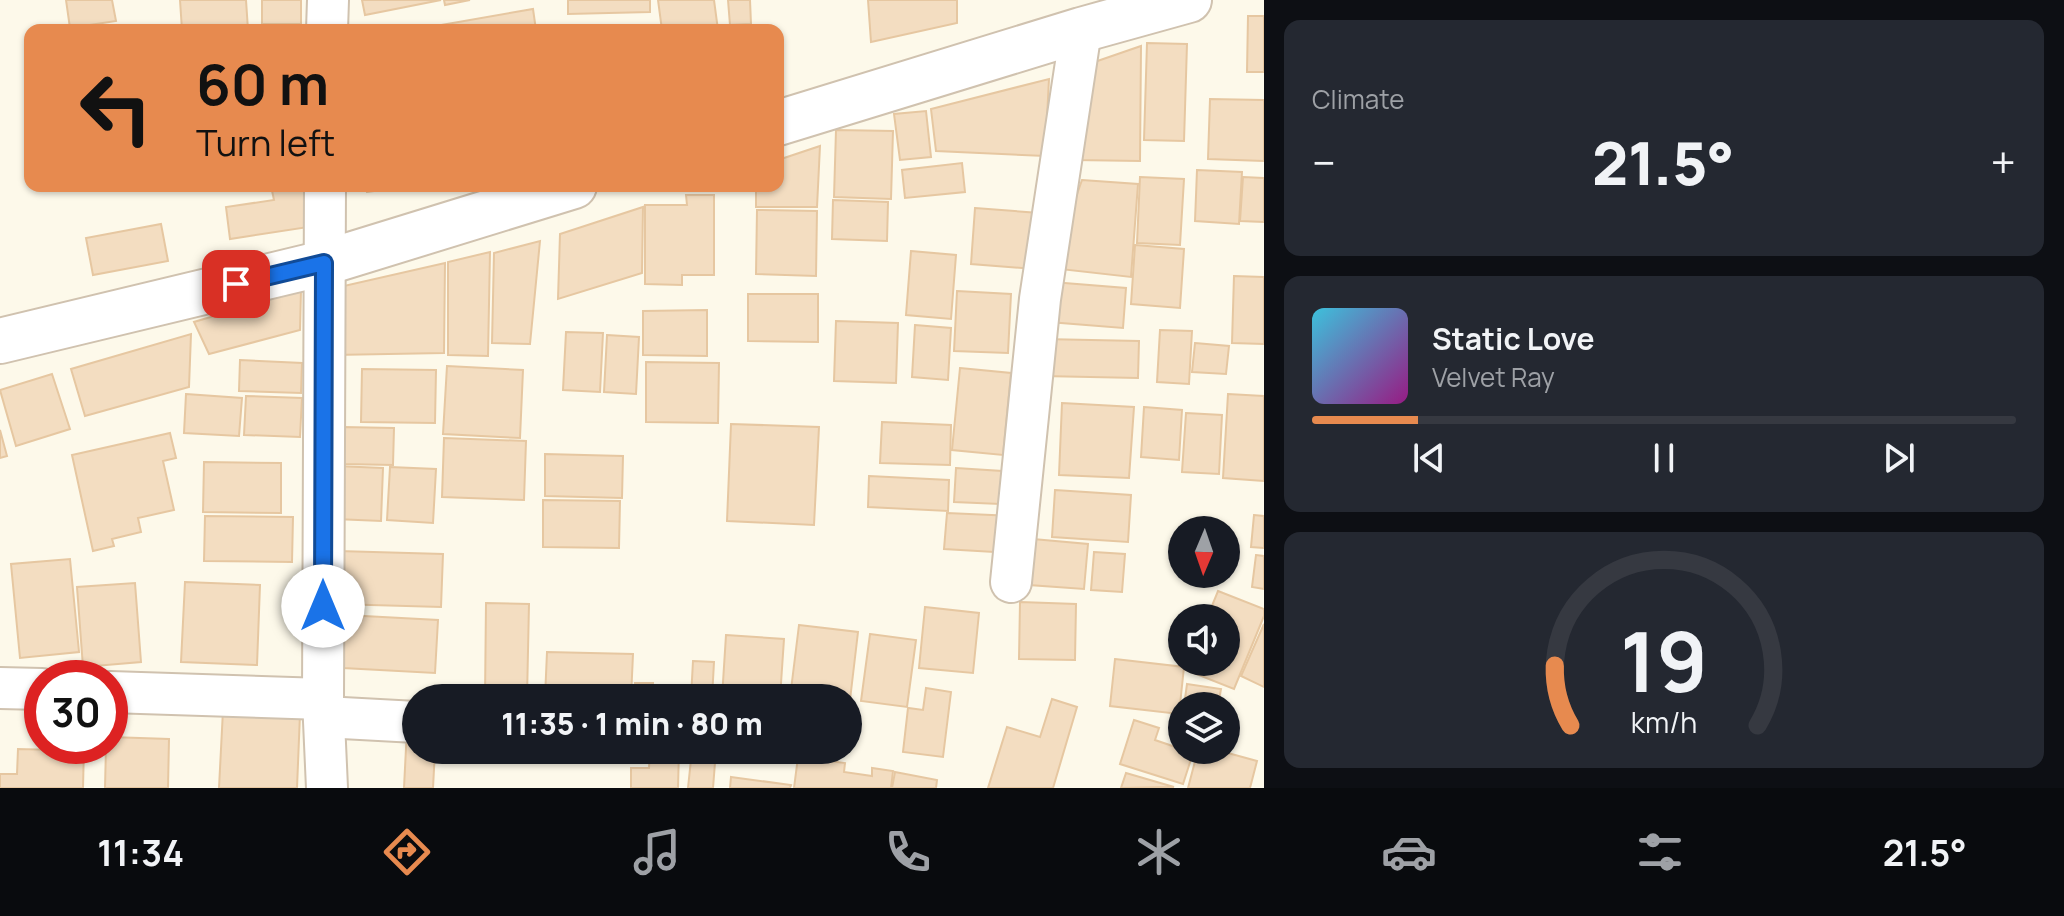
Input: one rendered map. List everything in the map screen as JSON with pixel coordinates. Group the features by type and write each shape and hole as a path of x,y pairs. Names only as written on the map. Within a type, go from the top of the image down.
{"street":[{"path":"327,24 328,0"},
{"path":"784,121 1189,0"},
{"path":"1011,582 1040,299 1081,30"},
{"path":"325,192 323,708 327,788"},
{"path":"0,341 324,263 555,192"},
{"path":"0,688 24,689"},
{"path":"128,693 323,708 402,720"}],"building":[{"path":"66,0 112,0 116,21 69,24"},
{"path":"180,0 246,0 248,24 182,24"},
{"path":"262,0 301,0 301,24 262,24"},
{"path":"362,0 441,0 365,15"},
{"path":"444,0 470,0 445,5"},
{"path":"568,0 650,0 650,12 568,14"},
{"path":"658,0 714,0 717,24 661,24"},
{"path":"728,0 750,0 751,24 730,24"},
{"path":"868,0 957,0 957,23 871,42"},
{"path":"533,9 535,24 447,24"},
{"path":"1248,16 1264,16 1264,72 1247,72"},
{"path":"1147,43 1187,44 1184,141 1144,140"},
{"path":"1141,46 1140,161 1075,160 1080,67"},
{"path":"1049,79 1045,156 936,151 931,109"},
{"path":"1210,99 1264,100 1264,161 1208,159"},
{"path":"926,111 931,157 900,160 894,114"},
{"path":"836,130 893,131 891,199 834,197"},
{"path":"820,146 817,207 756,207 756,192 784,192 784,158"},
{"path":"962,163 965,192 905,198 902,170"},
{"path":"1197,170 1242,172 1239,224 1195,221"},
{"path":"1140,177 1184,179 1180,245 1137,243"},
{"path":"1243,177 1264,178 1264,222 1240,221"},
{"path":"1082,180 1138,184 1131,277 1051,268"},
{"path":"272,192 310,192 315,226 230,239 226,207 274,200"},
{"path":"686,195 714,195 714,275 682,275 682,285 645,284 645,205 687,205"},
{"path":"833,200 888,202 887,241 832,239"},
{"path":"643,207 642,273 558,299 560,234"},
{"path":"975,208 1039,213 1034,269 971,264"},
{"path":"757,210 817,211 816,276 756,274"},
{"path":"161,224 168,261 93,275 86,238"},
{"path":"540,241 530,344 492,343 494,253"},
{"path":"1135,245 1184,249 1180,308 1131,304"},
{"path":"911,251 956,255 951,319 906,315"},
{"path":"490,252 488,356 448,355 448,262"},
{"path":"445,263 444,353 333,355 335,288"},
{"path":"1234,276 1264,277 1264,344 1232,343"},
{"path":"1052,282 1126,288 1123,328 1049,322"},
{"path":"301,290 300,330 209,354 194,322"},
{"path":"957,291 1011,294 1008,353 954,351"},
{"path":"748,294 818,294 818,342 748,341"},
{"path":"707,310 707,356 643,355 643,311"},
{"path":"836,321 898,323 896,383 834,381"},
{"path":"915,325 951,328 948,380 912,377"},
{"path":"1160,330 1192,331 1189,384 1157,382"},
{"path":"566,332 603,333 600,392 563,390"},
{"path":"191,334 189,387 85,416 71,369"},
{"path":"607,335 639,337 636,394 604,392"},
{"path":"1043,339 1139,341 1138,378 1042,376"},
{"path":"1195,343 1229,346 1226,374 1192,372"},
{"path":"240,360 302,363 301,393 239,391"},
{"path":"646,362 719,363 718,423 646,422"},
{"path":"447,366 523,370 520,438 443,434"},
{"path":"960,368 1011,373 1003,455 952,450"},
{"path":"362,369 436,370 435,423 361,422"},
{"path":"52,374 70,429 16,446 0,390"},
{"path":"186,394 242,398 239,436 184,433"},
{"path":"1228,394 1264,396 1264,481 1223,478"},
{"path":"246,396 302,398 300,437 244,435"},
{"path":"1062,403 1134,407 1129,478 1059,475"},
{"path":"1144,407 1182,410 1179,460 1141,457"},
{"path":"1186,413 1222,415 1219,474 1182,472"},
{"path":"882,422 951,425 950,465 880,463"},
{"path":"731,424 819,427 814,525 727,521"},
{"path":"343,427 394,428 393,465 343,464"},
{"path":"0,430 7,456 0,458"},
{"path":"170,433 176,458 163,461 174,510 138,518 141,532 112,539 114,546 93,551 72,455"},
{"path":"444,438 526,441 524,500 442,497"},
{"path":"545,454 623,456 622,498 545,496"},
{"path":"204,462 281,463 281,513 203,512"},
{"path":"336,466 383,468 381,521 335,519"},
{"path":"390,467 436,469 433,523 387,520"},
{"path":"956,468 1002,471 1000,504 954,502"},
{"path":"869,476 949,480 948,511 868,507"},
{"path":"1055,490 1131,495 1128,542 1052,537"},
{"path":"543,500 620,501 619,548 543,547"},
{"path":"947,513 1013,516 1011,553 944,549"},
{"path":"1254,515 1264,516 1264,548 1251,547"},
{"path":"205,516 293,517 292,562 204,561"},
{"path":"1033,539 1088,544 1084,589 1029,585"},
{"path":"338,551 443,554 441,607 336,604"},
{"path":"1094,552 1125,554 1122,592 1091,590"},
{"path":"1256,555 1264,556 1264,589 1252,587"},
{"path":"70,559 79,652 20,658 11,564"},
{"path":"185,582 260,585 257,665 181,662"},
{"path":"135,583 141,662 82,660 77,587"},
{"path":"1218,591 1264,609 1264,616 1240,674 1240,604 1213,604"},
{"path":"1020,602 1076,604 1075,660 1019,659"},
{"path":"486,603 529,604 527,684 485,684"},
{"path":"925,607 979,613 973,673 919,668"},
{"path":"345,615 438,620 435,673 343,668"},
{"path":"1264,624 1264,687 1241,676"},
{"path":"799,625 858,632 852,684 792,684"},
{"path":"870,634 916,640 907,707 862,701"},
{"path":"726,635 784,639 781,684 723,684"},
{"path":"547,652 633,654 632,684 546,684"},
{"path":"1115,659 1168,665 1168,676 1183,676 1181,692 1168,692 1168,713 1110,706"},
{"path":"693,661 714,662 713,684 692,684"},
{"path":"1201,676 1239,676 1234,689"},
{"path":"1187,684 1221,689 1220,692 1186,692"},
{"path":"926,688 951,692 943,757 903,752 908,708 923,710"},
{"path":"1052,699 1077,707 1053,788 988,788 1007,727 1040,737"},
{"path":"223,710 300,714 297,788 219,788"},
{"path":"1134,720 1159,728 1155,740 1168,744 1168,764 1189,764 1183,784 1120,764"},
{"path":"128,738 169,739 168,788 105,788 106,764 128,764"},
{"path":"18,749 24,749 24,764 84,764 83,788 0,788 0,774 17,774"},
{"path":"1240,756 1257,761 1250,788 1188,788 1194,764 1240,764"},
{"path":"405,764 434,764 433,788 404,788"},
{"path":"649,764 679,764 678,788 631,788 631,768 649,768"},
{"path":"691,764 715,764 713,788 688,788"},
{"path":"797,764 845,764 844,772 872,776 872,768 893,771 891,788 794,788"},
{"path":"895,772 937,780 936,788 892,788"},
{"path":"1126,773 1174,787 1121,788"},
{"path":"731,777 791,785 790,788 730,788"}],"route":[{"path":"236,284 324,263 323,606"}]}
